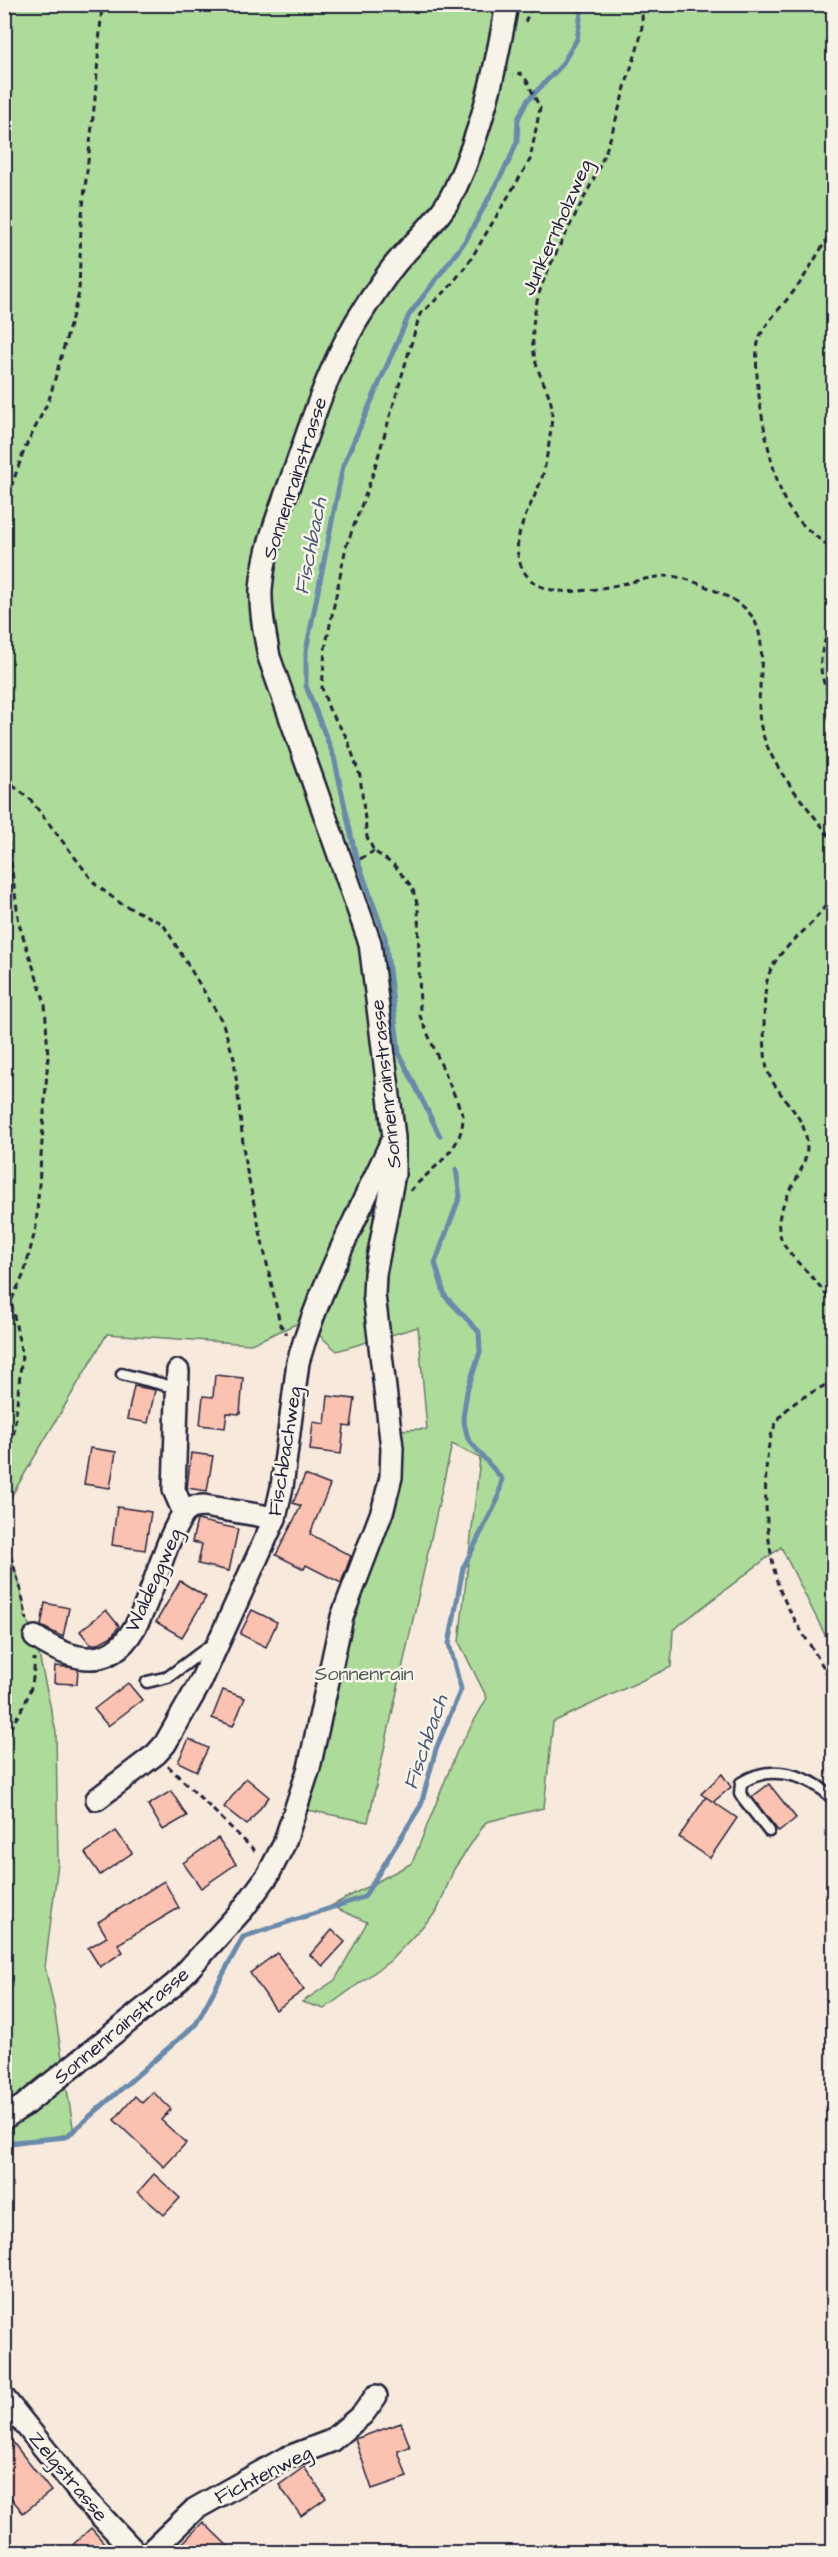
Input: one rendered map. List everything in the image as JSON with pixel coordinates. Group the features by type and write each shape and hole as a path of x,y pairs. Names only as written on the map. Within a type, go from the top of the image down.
{"street":[{"name":"Sonnenrainstrasse","path":"4,2118 23,2106 175,1984 243,1909 268,1875 284,1844 309,1768 342,1617 383,1509 391,1478 392,1448 374,1295 375,1274 394,1174 394,1137 370,944 268,657 262,617 261,590 266,559 278,515 327,377 365,308 396,264 427,229 453,193 478,131 507,4"},
{"name":"Fischbachweg","path":"96,1799 156,1754 165,1744 200,1683 275,1518 282,1487 298,1362 303,1345 336,1262 394,1137"},
{"path":"178,1379 174,1490 184,1513"},
{"name":"Waldeggweg","path":"34,1643 81,1656 101,1657 114,1651 135,1628 184,1513 192,1507 204,1506 275,1518"},
{"name":"Fichtenweg","path":"150,2553 195,2509 286,2458 332,2441 363,2414 376,2396"},
{"name":"Zelgstrasse","path":"4,2398 82,2497 135,2553"}],"lane":[{"path":"122,1374 178,1379"},
{"path":"147,1682 168,1677 208,1645 218,1641"},
{"path":"769,1831 740,1794 741,1783 749,1777 777,1773 793,1775 816,1784 834,1800"}],"path":[{"path":"4,507 26,448 49,400 75,315 79,293 81,224 95,99 102,4"},
{"name":"Junkernholzweg","path":"640,4 643,24 602,159 537,300 534,352 552,410 544,470 537,493 519,534 517,555 523,571 531,579 545,587 567,592 589,591 667,576 681,577 738,603 750,614 756,625 761,646 760,727 767,747 779,770 834,843"},
{"path":"407,1195 459,1142 463,1130 463,1115 420,1017 418,906 412,886 394,865 374,851 367,837 360,776 347,738 329,709 322,688 325,649 346,547 373,474 420,314 447,290 469,262 530,160 540,108 527,81 520,73"},
{"path":"834,228 801,282 761,334 755,366 758,395 781,493 800,523 834,551"},
{"path":"834,618 820,660 821,677 834,704"},
{"path":"4,779 30,799 96,885 120,903 163,924 222,1021 234,1058 245,1162 280,1324 287,1334 303,1345"},
{"path":"4,810 19,924 45,1003 48,1057 36,1227 24,1274 10,1301 22,1355 14,1432 4,1460"},
{"path":"834,886 822,912 783,952 772,967 766,982 766,1059 768,1073 805,1129 807,1144 802,1169 786,1198 780,1218 781,1239 834,1306"},
{"path":"834,1380 796,1402 779,1418 770,1438 765,1464 770,1541 780,1588 834,1686"},
{"path":"4,1536 20,1586 25,1616 34,1643 35,1678 25,1704 4,1738"},
{"path":"160,1759 263,1859"},
{"path":"4,1875 9,1884 10,1895 4,1923"},
{"path":"4,2010 9,2062 4,2069"}],"green space":[{"name":"Sonnenrain","path":"5,5 833,5 833,1651 781,1547 673,1630 671,1667 553,1722 544,1808 486,1822 454,1869 437,1911 390,1961 324,2009 302,2002 335,1980 367,1922 331,1906 412,1863 457,1751 487,1698 459,1642 480,1458 452,1444 368,1822 297,1808 383,1509 390,1430 427,1429 418,1327 337,1351 303,1321 251,1344 107,1334 5,1507"},
{"path":"4,1536 20,1586 25,1616 35,1637 56,1732 58,1863 45,1967 54,2007 74,2133 6,2146"}],"building":[{"path":"215,1375 243,1378 240,1414 227,1413 225,1428 200,1425 203,1396 213,1397"},
{"path":"134,1386 155,1390 148,1423 127,1419"},
{"path":"328,1396 355,1399 351,1427 344,1426 341,1454 310,1450 313,1422 325,1424"},
{"path":"90,1448 116,1452 110,1488 84,1484"},
{"path":"191,1453 213,1456 207,1491 187,1488"},
{"path":"305,1475 330,1485 310,1534 351,1556 341,1583 306,1565 304,1569 276,1555 301,1506 293,1503"},
{"path":"117,1507 151,1512 145,1550 112,1545"},
{"path":"197,1520 238,1529 229,1571 198,1564 202,1544 192,1542"},
{"path":"180,1581 206,1597 182,1637 156,1622"},
{"path":"45,1603 69,1608 63,1637 41,1626"},
{"path":"106,1610 119,1626 112,1636 97,1644 90,1644 80,1631"},
{"path":"252,1610 277,1622 266,1647 240,1634"},
{"path":"55,1666 78,1668 77,1684 54,1683"},
{"path":"128,1683 142,1700 108,1726 94,1709"},
{"path":"223,1690 245,1698 233,1726 212,1718"},
{"path":"189,1739 208,1748 197,1771 178,1762"},
{"path":"722,1774 731,1787 713,1802 701,1794"},
{"path":"246,1778 269,1797 247,1825 224,1807"},
{"path":"769,1784 796,1818 779,1832 752,1797"},
{"path":"171,1791 187,1816 163,1830 148,1805"},
{"path":"706,1797 737,1818 710,1858 679,1837"},
{"path":"116,1831 132,1853 100,1875 85,1853"},
{"path":"218,1838 236,1864 201,1888 183,1863"},
{"path":"164,1881 179,1908 118,1944 123,1952 100,1967 88,1948 107,1937 98,1922"},
{"path":"332,1930 345,1942 323,1966 310,1955"},
{"path":"277,1953 304,1990 276,2010 250,1973"},
{"path":"153,2092 171,2109 161,2120 186,2143 164,2167 114,2120 135,2096 142,2103"},
{"path":"154,2174 180,2198 164,2215 138,2192"},
{"path":"401,2423 410,2447 398,2451 407,2477 372,2489 355,2439"},
{"path":"4,2431 51,2491 23,2513 4,2489"},
{"path":"304,2467 326,2498 301,2516 279,2485"},
{"path":"203,2522 235,2553 173,2553"},
{"path":"91,2528 113,2553 64,2553"}],"waterway":[{"name":"Fischbach","path":"440,1136 399,1053 385,937 355,853 334,757 306,686 306,651 343,466 409,315 466,240 510,159 517,141 518,119 527,101 561,66 577,39 581,13 578,4"},
{"name":"Fischbach","path":"4,2143 66,2137 196,2024 243,1937 364,1897 421,1805 436,1749 461,1689 449,1644 463,1568 498,1499 502,1479 468,1439 463,1418 467,1391 480,1352 479,1332 445,1296 435,1263 460,1196 456,1169"}]}
